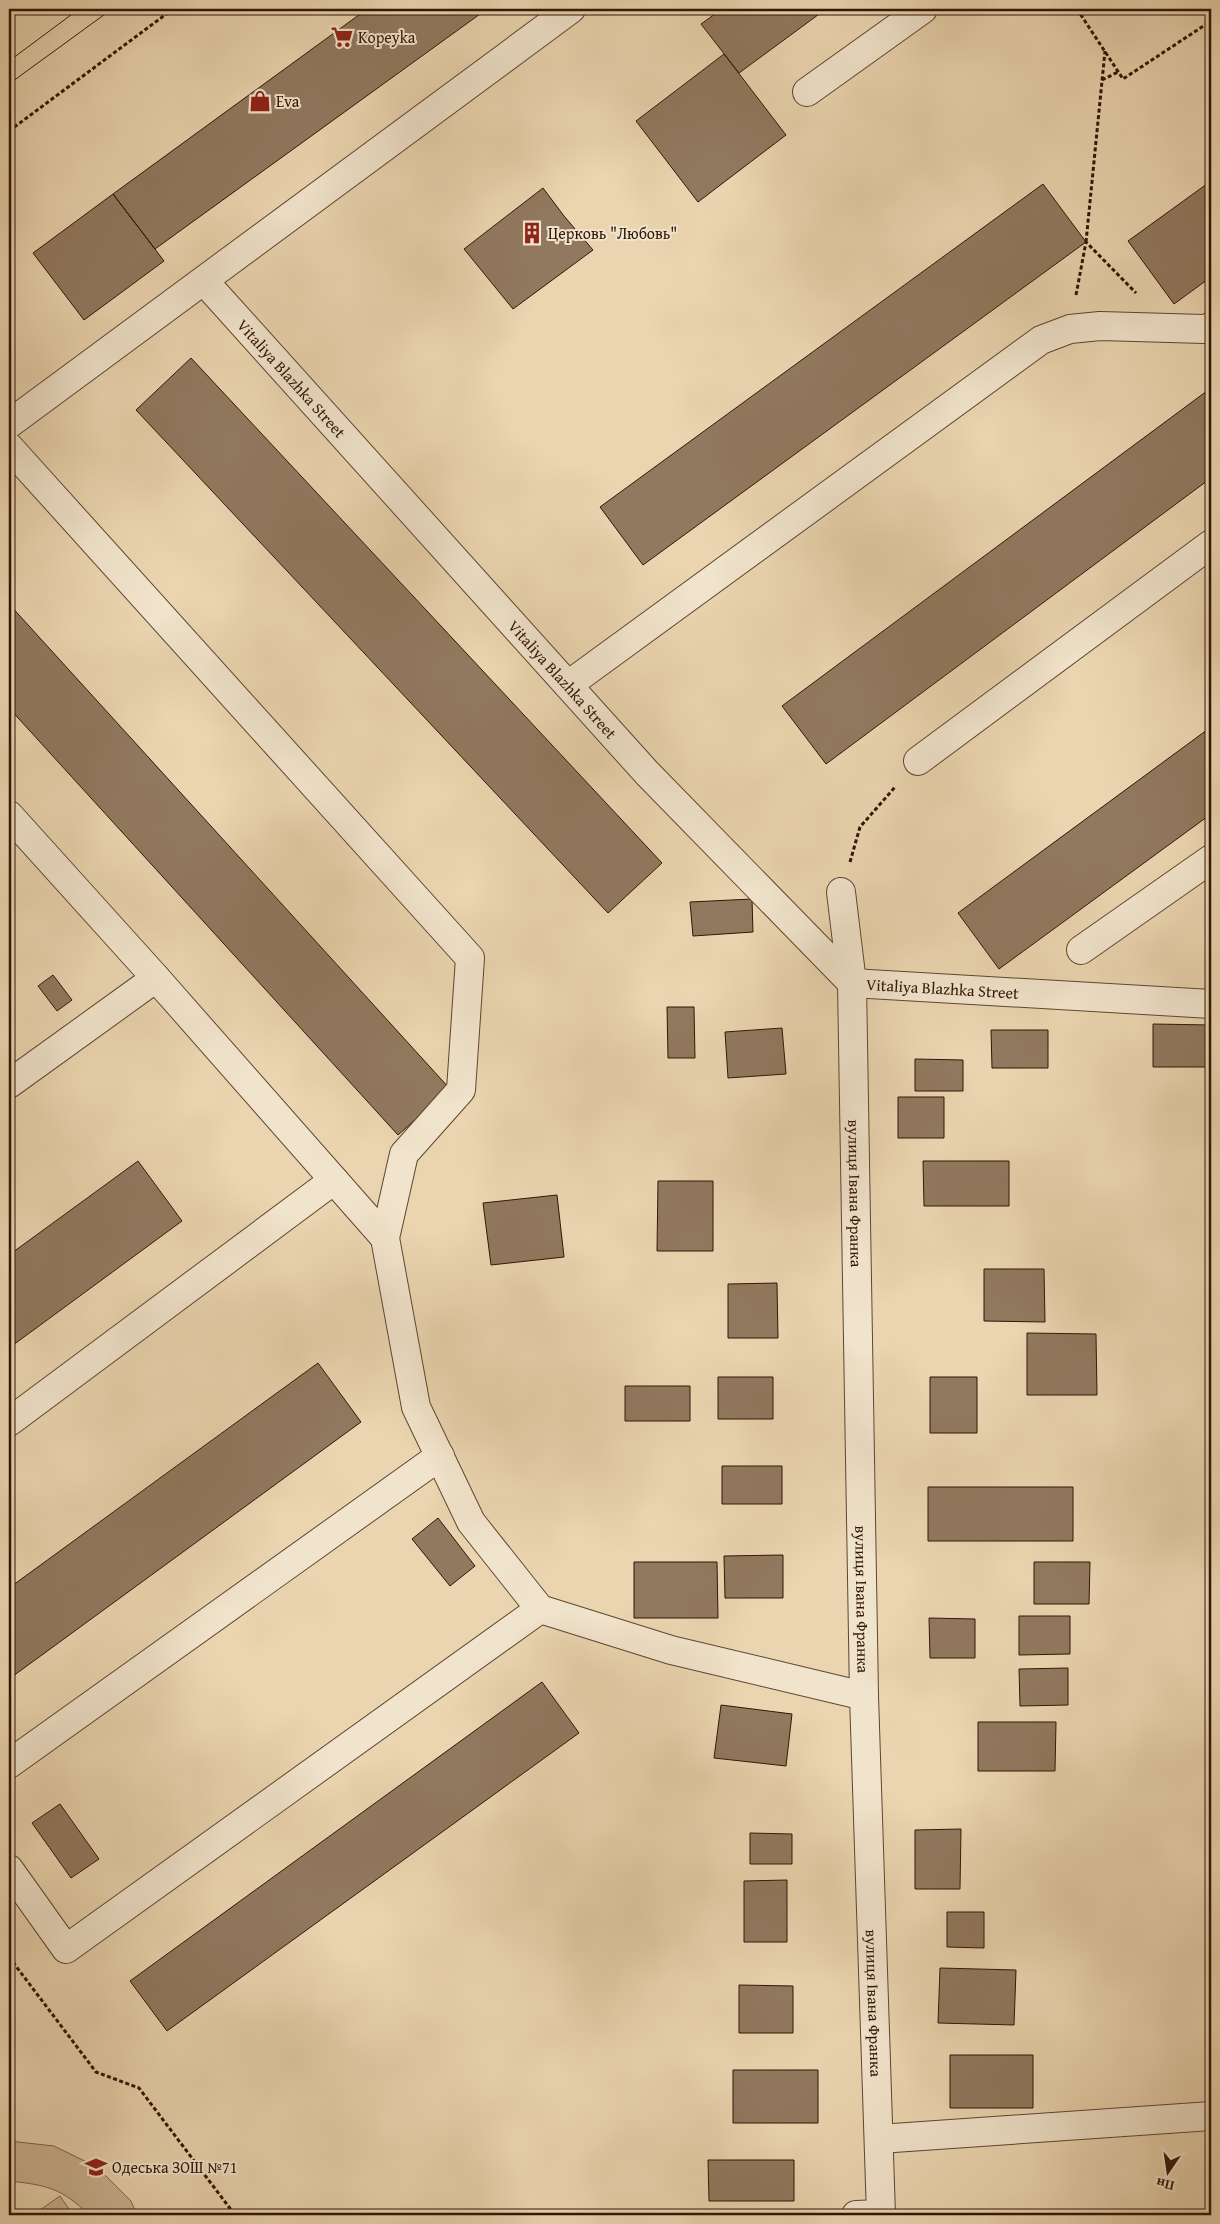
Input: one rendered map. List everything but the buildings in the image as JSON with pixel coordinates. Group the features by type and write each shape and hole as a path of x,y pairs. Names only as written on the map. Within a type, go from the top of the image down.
{"street":[{"path":"9,424 571,9"},
{"path":"807,92 923,9"},
{"name":"Vitaliya Blazhka Street","path":"204,281 647,773 852,983 1211,1004"},
{"path":"568,685 1040,340 1070,329 1100,326 1211,327"},
{"path":"9,447 470,958 461,1090 404,1154 385,1238 416,1407 471,1522 540,1609 671,1650 864,1696"},
{"path":"918,761 1211,544"},
{"path":"9,815 156,978 385,1238"},
{"path":"1081,950 1211,860"},
{"name":"вулиця Івана Франка","path":"841,892 852,983 864,1696 879,2139 872,2215"},
{"path":"9,1084 156,978"},
{"path":"9,1422 334,1180"},
{"path":"9,1764 440,1456"},
{"path":"9,1869 66,1949 540,1609"},
{"path":"879,2139 1211,2116"}],"path":[{"path":"9,131 173,9"},
{"path":"1077,9 1123,79 1211,21"},
{"path":"1070,329 1086,242 1105,51"},
{"path":"1102,80 1118,72"},
{"path":"1086,242 1170,328"},
{"path":"841,892 860,827 918,761"},
{"path":"9,1956 96,2072 139,2088 235,2215"}],"shaded area":[{"path":"9,2141 54,2146 97,2167 131,2201 137,2215 89,2215 62,2193 53,2189 9,2181"},
{"path":"60,2196 73,2215 33,2215"}],"tram line":[{"path":"9,61 79,9"},
{"path":"9,84 112,9"}],"place":[{"name":"Kopeyka","path":"342,37"},
{"name":"Eva","path":"260,101"},
{"name":"Церковь \"Любовь\"","path":"532,233"},
{"name":"Одеська ЗОШ №71","path":"96,2167"}]}
